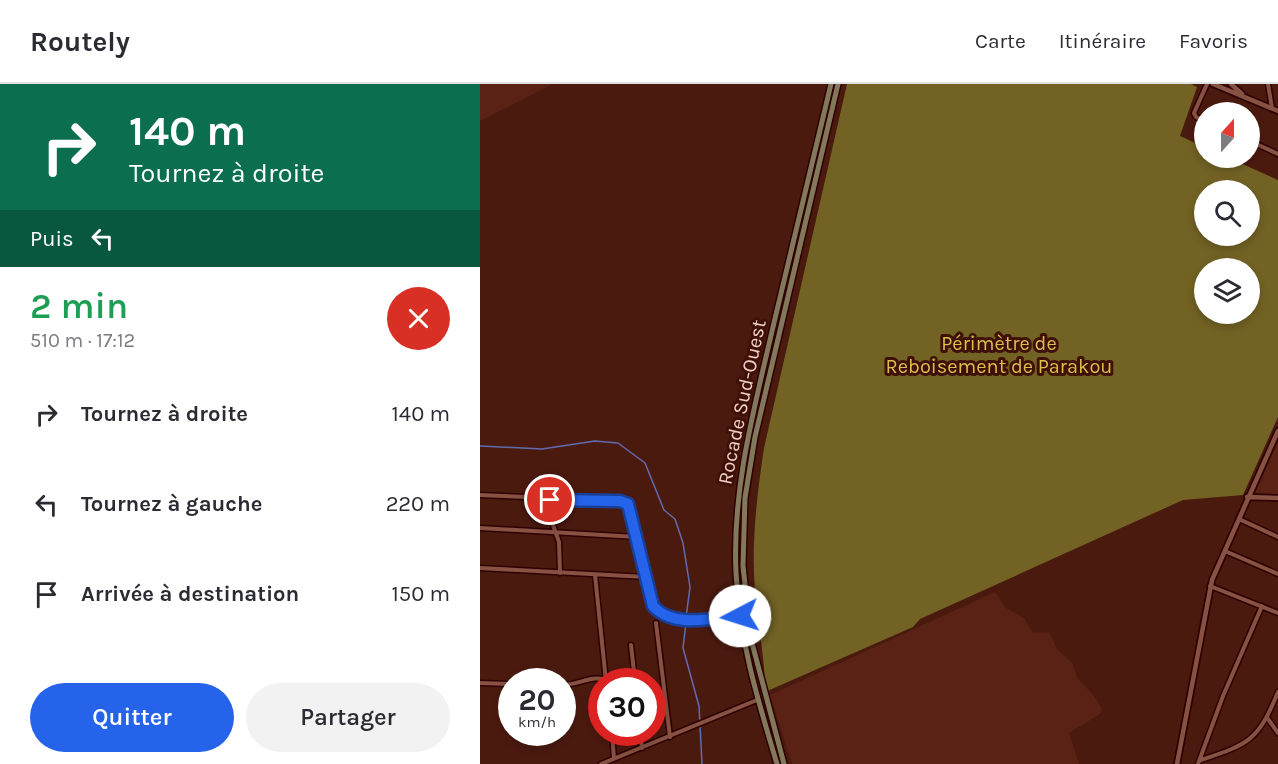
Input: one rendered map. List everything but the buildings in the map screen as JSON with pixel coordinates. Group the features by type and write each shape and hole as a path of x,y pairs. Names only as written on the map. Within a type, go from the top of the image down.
{"main road":[{"name":"Rocade Sud-Ouest","path":"777,764 757,700 740,616 736,523 744,450 831,84"},
{"name":"Rocade Sud-Ouest","path":"784,764 751,639 743,566 745,498 755,437 838,84"}],"street":[{"path":"1199,102 1207,84"},
{"path":"1216,84 1278,111"},
{"path":"1231,84 1244,95"},
{"path":"1268,84 1272,108"},
{"path":"1260,146 1278,154"},
{"path":"1178,764 1210,586 1247,497 1278,431"},
{"path":"480,495 550,500 625,501 629,507 637,537 653,606 670,618 691,620 740,616"},
{"path":"1247,497 1278,498"},
{"path":"550,500 559,542 560,573"},
{"path":"1239,519 1278,537"},
{"path":"480,528 637,537"},
{"path":"1225,551 1278,574"},
{"path":"480,568 646,577"},
{"path":"595,574 605,668"},
{"path":"1210,586 1278,613"},
{"path":"1199,762 1223,696 1262,606"},
{"path":"656,623 670,737"},
{"path":"631,645 634,668"},
{"path":"480,683 498,684"},
{"path":"1199,762 1248,742 1268,719 1278,692"},
{"path":"601,764 757,700"},
{"path":"1271,712 1278,706"},
{"path":"1268,719 1278,733"},
{"path":"613,746 614,759"}],"shaded area":[{"path":"480,84 550,84 551,85 480,121"},
{"path":"1278,442 1278,495 1253,494"},
{"path":"995,592 1006,608 1024,618 1033,633 1049,632 1057,649 1072,663 1077,677 1102,709 1100,714 1069,733 1079,764 792,764 770,695"}],"green space":[{"name":"Périmètre de Reboisement de Parakou","path":"847,84 1191,84 1197,87 1180,136 1194,142 1194,168 1251,168 1278,180 1278,417 1243,495 1183,500 920,619 913,627 765,692 755,591 754,537 764,448"}],"waterway":[{"path":"480,446 542,449 595,441 618,443 645,463 664,510 675,519 683,543 690,587 686,618"},
{"path":"686,622 683,648 699,706 702,764"}],"route":[{"path":"550,500 625,501 628,504 653,606 664,615 670,618 691,620 740,616"}]}
